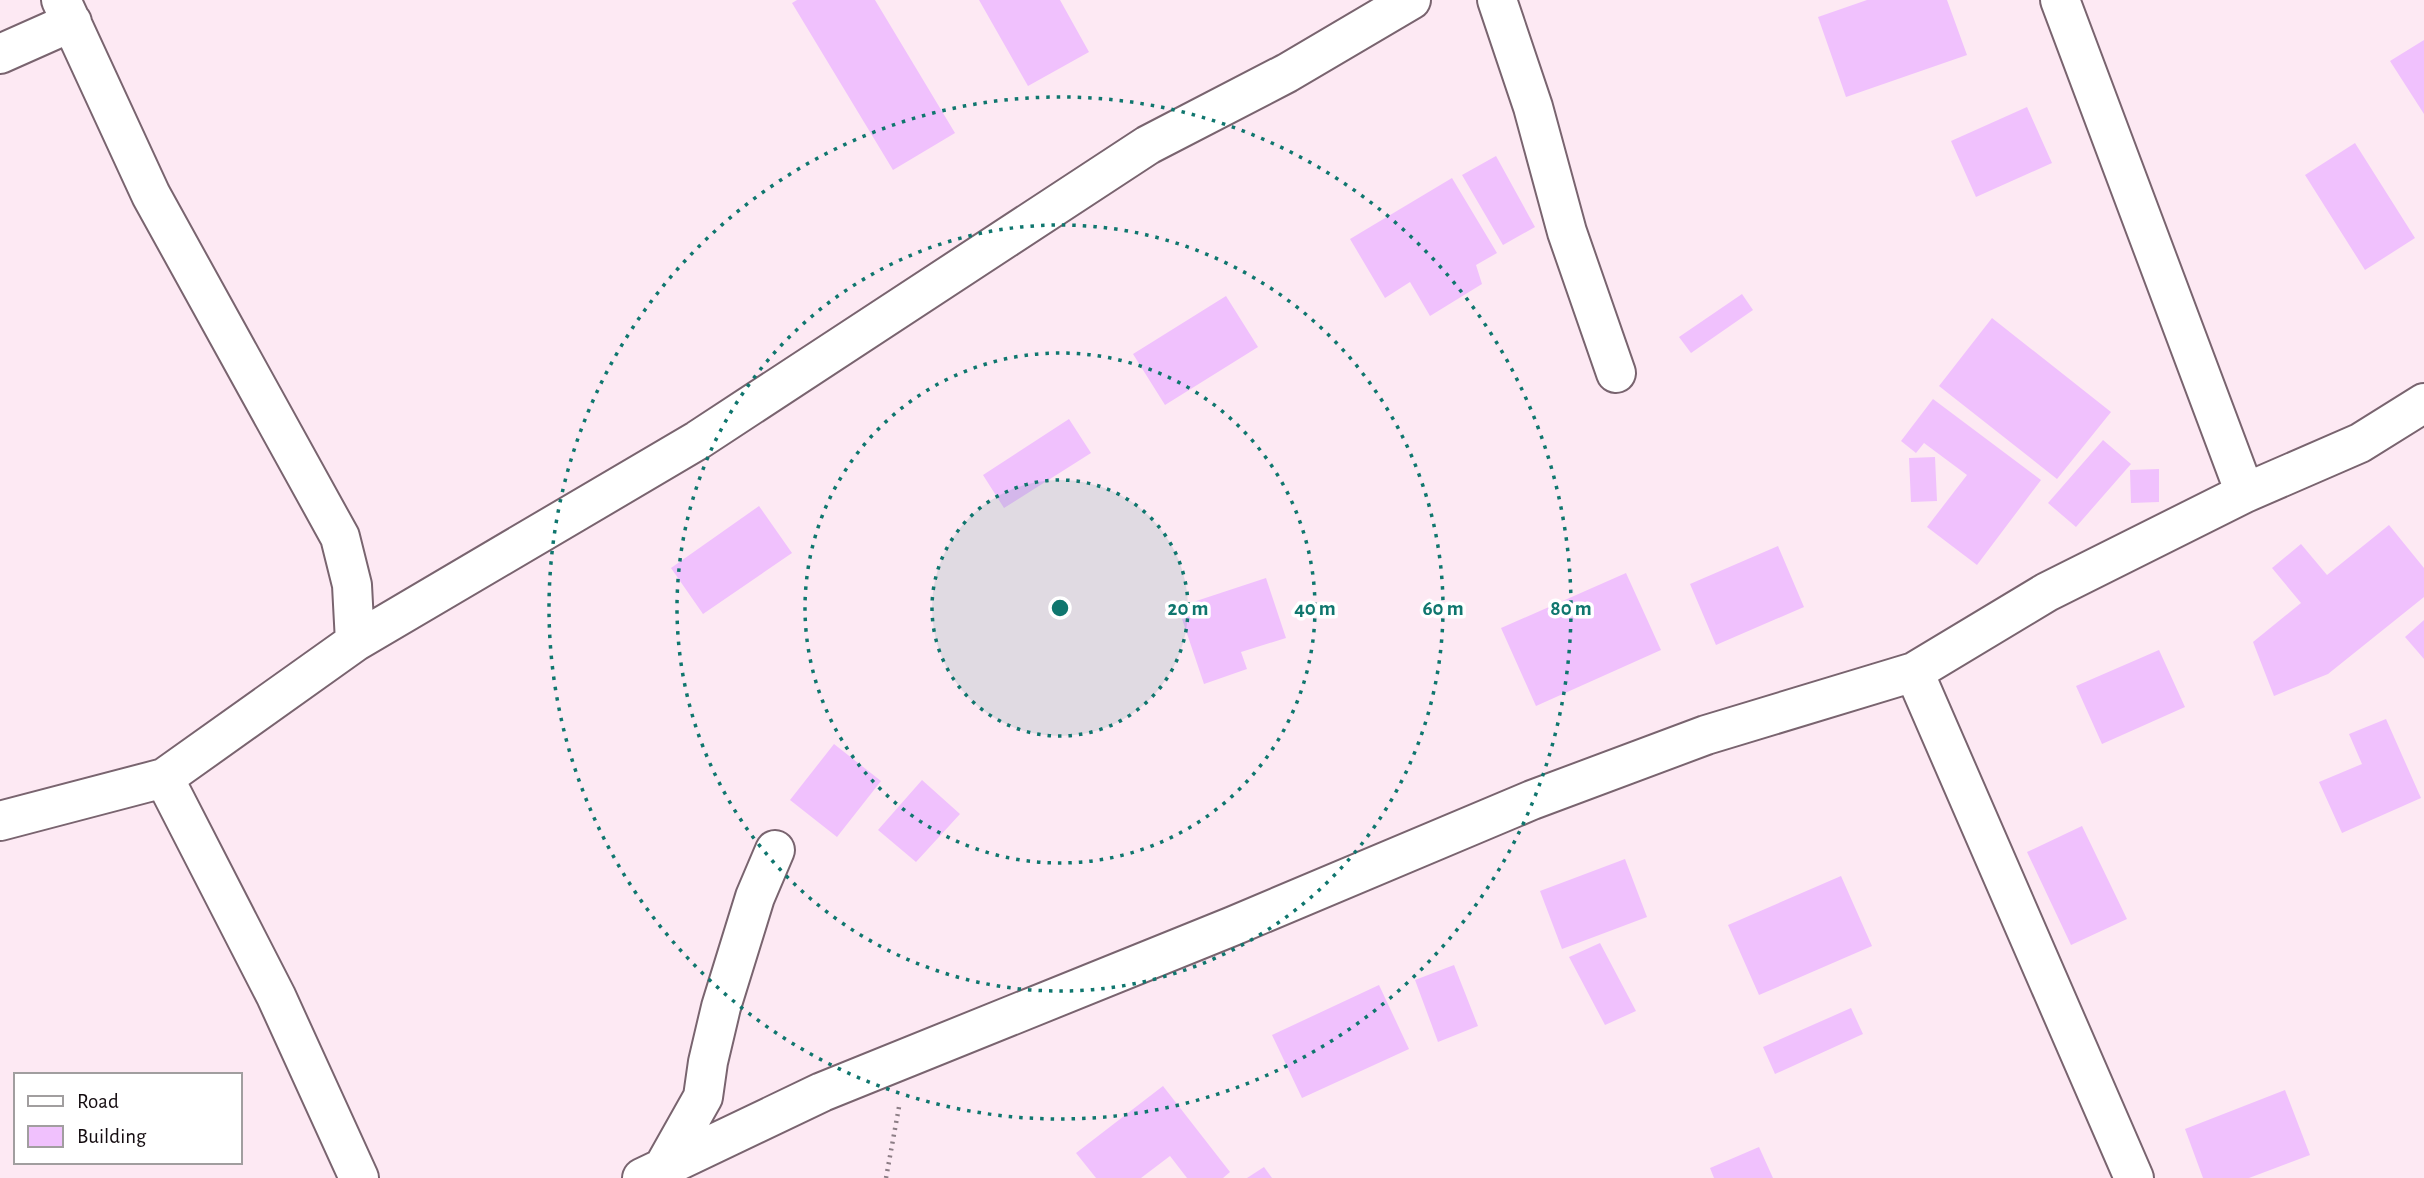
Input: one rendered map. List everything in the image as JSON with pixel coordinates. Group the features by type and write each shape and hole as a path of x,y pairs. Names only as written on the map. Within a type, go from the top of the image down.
{"street":[{"path":"0,821 164,778 355,642 698,440 1148,145 1287,73 1411,0"},
{"path":"1497,0 1533,107 1567,232 1616,373"},
{"path":"2060,0 2245,493"},
{"path":"0,54 66,11 150,195 340,537 352,585 355,642"},
{"path":"652,1173 822,1092 1233,926 1532,800 1706,735 1914,672 2047,592 2245,493 2360,443 2424,403"},
{"path":"1914,672 2134,1178"},
{"path":"164,778 276,996 359,1178"},
{"path":"652,1173 703,1097 721,1007 755,897 775,850"}],"path":[{"path":"886,1178 907,1058"}],"building":[{"path":"797,0 875,0 955,133 893,170 792,3"},
{"path":"979,0 1060,0 1089,52 1028,86"},
{"path":"1867,0 1947,0 1967,55 1846,97 1818,17"},
{"path":"2424,40 2424,114 2390,61"},
{"path":"2027,107 2052,163 1976,197 1951,141"},
{"path":"2355,143 2415,238 2365,270 2305,175"},
{"path":"1496,156 1535,227 1503,245 1462,175"},
{"path":"1452,178 1497,253 1476,265 1482,284 1430,316 1410,282 1385,298 1350,239"},
{"path":"1742,294 1753,310 1691,353 1679,337"},
{"path":"1226,296 1258,347 1165,405 1133,354"},
{"path":"1992,318 2111,412 2057,479 1939,386"},
{"path":"1933,399 2041,480 1977,565 1927,527 1967,475 1924,443 1916,453 1901,441"},
{"path":"1069,419 1091,453 1004,508 983,475"},
{"path":"2103,440 2131,464 2076,527 2048,503"},
{"path":"1935,457 1937,501 1911,502 1909,458"},
{"path":"2159,469 2159,502 2131,503 2130,470"},
{"path":"759,506 792,553 703,614 671,568"},
{"path":"2389,525 2424,568 2424,597 2328,674 2274,696 2253,642 2301,603 2272,568 2301,544 2327,575"},
{"path":"1778,546 1804,607 1716,645 1690,584"},
{"path":"1626,573 1661,650 1536,706 1501,628"},
{"path":"1266,578 1286,638 1241,652 1247,669 1204,684 1178,607"},
{"path":"2424,620 2424,659 2405,637"},
{"path":"2159,650 2185,707 2102,744 2076,686"},
{"path":"2386,719 2421,798 2342,833 2319,782 2362,764 2349,734"},
{"path":"834,744 881,781 837,837 790,800"},
{"path":"922,780 960,814 916,862 878,830"},
{"path":"2082,826 2127,919 2071,945 2027,852"},
{"path":"1625,859 1647,917 1562,949 1540,891"},
{"path":"1841,876 1872,946 1759,995 1728,925"},
{"path":"1600,943 1636,1011 1605,1025 1569,957"},
{"path":"1454,965 1478,1026 1438,1042 1415,980"},
{"path":"1379,985 1409,1049 1302,1098 1272,1035"},
{"path":"1851,1008 1863,1034 1775,1074 1763,1047"},
{"path":"1163,1086 1230,1172 1223,1178 1187,1178 1170,1156 1141,1178 1096,1178 1076,1153"},
{"path":"2285,1090 2310,1155 2249,1178 2203,1178 2185,1129"},
{"path":"1759,1147 1773,1178 1714,1178 1710,1168"},
{"path":"1264,1167 1272,1178 1247,1178"}]}
